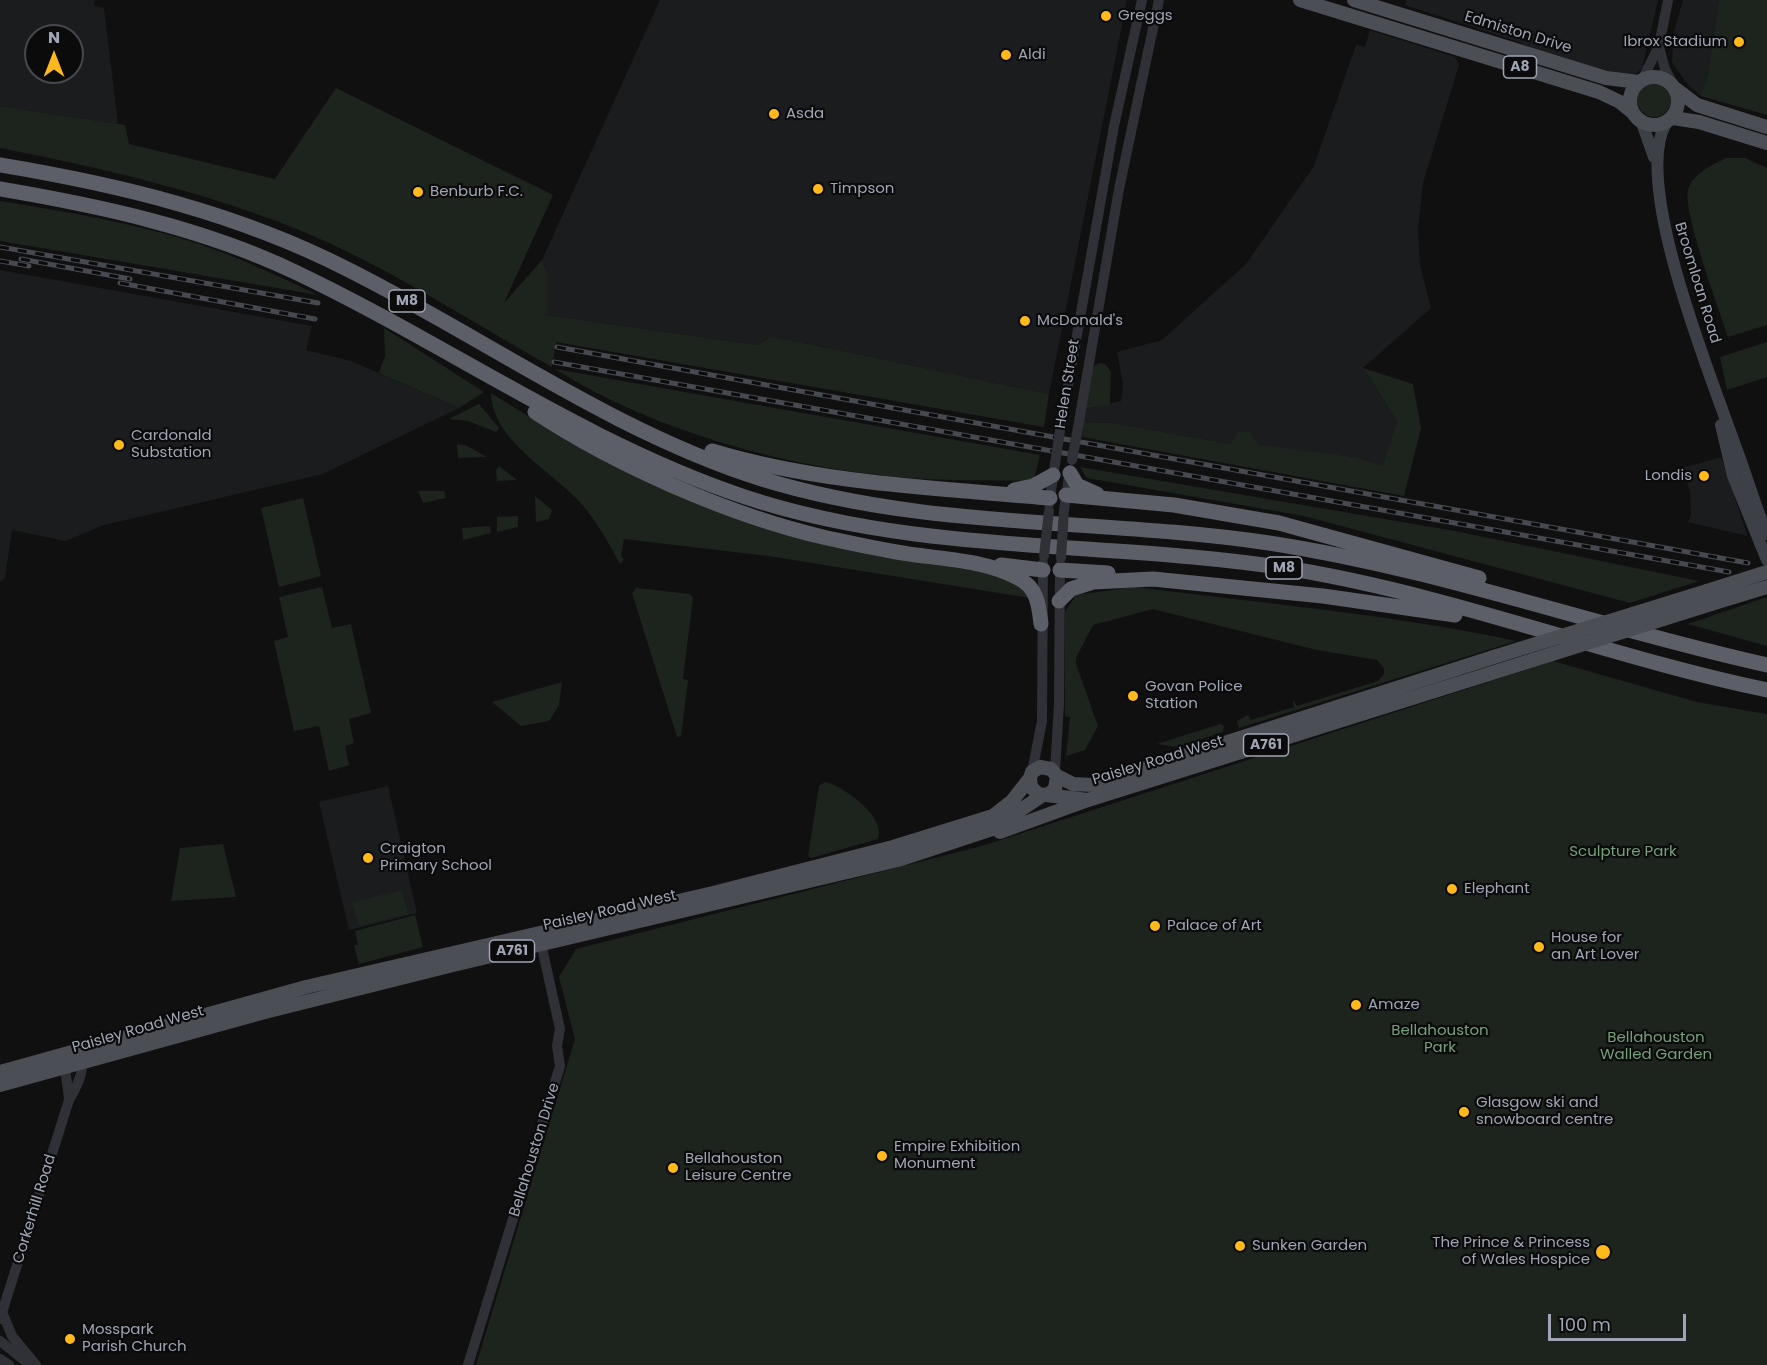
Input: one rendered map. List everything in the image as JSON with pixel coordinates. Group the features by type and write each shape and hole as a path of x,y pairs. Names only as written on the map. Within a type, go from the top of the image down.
{"highway":[{"name":"M8","path":"0,165 89,180 137,192 235,221 275,236 348,269 638,429 764,479 843,499 960,517 1179,532 1321,552 1459,583 1676,643 1767,665"},
{"name":"M8","path":"0,189 133,216 256,255 366,307 522,395 624,448 708,484 789,510 931,537 1167,554 1297,570 1414,595 1641,660 1767,690"},
{"path":"445,350 559,428 630,464 711,500 827,538 950,559 1010,574 1024,581 1037,598 1041,624"},
{"path":"638,429 774,467 889,486 993,492 1049,504"},
{"path":"1071,467 1077,485 1090,492 1121,501"},
{"path":"993,492 1033,486 1053,475"},
{"path":"1065,503 1121,501 1174,505 1279,523 1465,573 1676,643"},
{"path":"950,559 1043,563"},
{"path":"1060,564 1153,579 1362,600 1520,625"},
{"path":"1059,601 1071,589 1093,582 1153,579"}],"main road":[{"name":"Edmiston Drive","path":"1300,0 1599,92 1620,102 1631,111"},
{"name":"Edmiston Drive","path":"1357,1 1606,78 1641,81"},
{"path":"1767,127 1697,105 1662,78 1641,81 1630,95 1631,111 1642,123 1650,126 1669,121 1700,122 1767,143"},
{"path":"1669,121 1679,103 1674,87"},
{"name":"Broomloan Road","path":"1656,167 1659,140 1669,121"},
{"name":"Broomloan Road","path":"1642,123 1656,167 1660,205 1668,240 1719,406 1767,534"},
{"name":"Broomloan Road","path":"1719,406 1725,451 1732,476 1767,560"},
{"name":"A761","path":"1709,597 1767,572"},
{"name":"A761","path":"1709,597 1767,587"},
{"name":"Paisley Road West","path":"0,1085 81,1056 265,1012 828,866 985,820 1012,801 1031,775 1043,766 1073,784 1093,785 1497,656 1709,597"},
{"name":"Paisley Road West","path":"1045,795 1088,800 1533,660 1709,597"},
{"name":"Paisley Road West","path":"540,939 898,860 960,841 1005,822 1045,795 1057,785 1056,774"},
{"path":"1031,775 1034,791 1045,795"},
{"path":"960,841 1006,830 1088,800"},
{"name":"Paisley Road West","path":"0,1072 64,1061"}],"street":[{"name":"Helen Street","path":"1031,775 1042,721 1043,563 1053,475 1114,126 1142,0"},
{"name":"Helen Street","path":"1056,774 1060,564 1065,503 1121,179 1159,0"},
{"path":"1641,81 1659,46 1668,0"},
{"path":"1659,46 1665,69 1674,87"},
{"path":"1049,504 1065,503"},
{"path":"1043,563 1060,564"},
{"name":"Bellahouston Drive","path":"468,1365 560,1066 557,1046 560,1029 540,939"},
{"name":"Corkerhill Road","path":"1,1315 69,1100 80,1080 81,1056"},
{"name":"Corkerhill Road","path":"64,1061 69,1100"},
{"path":"1,1315 12,1336 36,1365"},
{"path":"0,1341 31,1365"},
{"path":"0,1359 9,1365"}],"shaded area":[{"path":"0,0 95,0 94,6 104,8 118,124 0,106"},
{"path":"660,0 1127,0 1049,394 771,336 758,345 547,315 547,273 542,260"},
{"path":"1406,0 1658,0 1642,68 1637,73 1622,76 1543,54 1519,42 1405,5"},
{"path":"1683,0 1719,0 1707,78 1701,96 1688,85 1672,62 1674,32"},
{"path":"1370,30 1455,57 1459,65 1423,183 1418,229 1420,266 1431,308 1363,368 1397,421 1384,467 1355,457 1231,444 1113,423 1083,422 1085,409 1121,401 1123,384 1117,352 1162,340 1246,264 1314,166 1356,45 1365,47"},
{"path":"0,270 312,326 306,350 351,361 459,408 323,474 104,525 65,541 12,530 5,578 0,582"},
{"path":"1721,457 1747,536 1688,522 1691,515 1690,492 1683,468"},
{"name":"Craigton Primary School","path":"388,786 417,913 349,930 319,802"}],"green space":[{"name":"Ibrox Stadium","path":"1719,0 1767,0 1767,115 1701,96 1707,78"},
{"path":"1654,83 1666,88 1671,100 1666,112 1654,117 1642,112 1637,100 1642,88"},
{"path":"336,88 553,195 504,303 542,260 547,273 547,315 758,345 771,336 1049,394 1044,427 556,342 552,367 373,265 274,220 158,184 0,148 0,106 125,125 129,144 275,179"},
{"path":"1726,158 1745,158 1767,168 1767,325 1728,337 1696,239 1688,202 1688,190 1694,179 1704,170"},
{"path":"0,201 99,218 172,236 212,248 318,295 0,241"},
{"path":"384,328 484,392 459,408 379,373 385,356"},
{"path":"1767,342 1767,377 1727,390 1720,357"},
{"path":"1099,363 1105,364 1111,372 1110,404 1085,409 1093,367"},
{"path":"1363,368 1413,384 1421,428 1404,496 1082,437 1083,422 1113,423 1231,444 1238,431 1250,432 1259,445 1355,457 1383,466 1397,421"},
{"path":"555,369 1040,455 1034,479 1028,481 909,478 818,466 725,444 680,429 594,391"},
{"path":"491,393 567,440 666,490 976,569 1015,582 1030,598 768,556 624,539 621,556 624,560 620,564 600,530 577,499 511,439 494,410"},
{"path":"479,404 499,428 496,432 468,421 449,419"},
{"path":"457,444 467,446 487,457 458,458"},
{"path":"499,466 517,480 497,481 496,470"},
{"path":"1080,467 1455,531 1699,581 1630,603 1304,516 1087,478"},
{"path":"418,491 444,491 446,498 423,503"},
{"path":"535,496 552,510 549,519 536,522"},
{"path":"303,498 321,576 279,587 261,508"},
{"path":"518,516 518,527 497,532 497,517"},
{"path":"490,526 491,533 463,540 462,528"},
{"path":"322,587 332,628 351,624 371,713 349,719 354,743 345,746 349,765 329,771 319,726 294,731 274,641 288,637 279,597"},
{"path":"1134,587 1374,616 1516,641 1239,728 1237,721 1248,715 1251,720 1294,707 1293,699 1297,706 1378,681 1384,674 1384,668 1377,660 1317,650 1153,609 1093,625 1076,658 1076,664 1098,726 1085,750 1066,756 1070,717 1065,716 1065,612 1076,595"},
{"path":"636,588 690,594 693,598 683,679 688,680 681,736 677,737 632,593"},
{"path":"1767,597 1767,646 1688,624"},
{"name":"Bellahouston Park","path":"1553,661 1697,702 1767,714 1767,1365 476,1365 575,1039 559,977 576,949 982,846"},
{"path":"562,682 559,705 549,721 521,726 492,702"},
{"path":"1220,724 1224,726 1223,732 1177,747 1157,744"},
{"path":"825,782 852,796 870,812 879,830 878,839 811,858 808,856 819,786"},
{"path":"223,844 236,897 171,901 180,848"},
{"path":"402,890 408,914 359,926 352,902"},
{"path":"415,915 423,947 359,964 354,946 358,944 355,931"}],"railway":[{"path":"0,247 318,303"},
{"path":"21,259 130,279"},
{"path":"0,261 29,266"},
{"path":"120,283 315,319"},
{"path":"557,347 1748,563"},
{"path":"554,362 1729,572"}],"place":[{"name":"Greggs","path":"1106,16"},
{"name":"Ibrox Stadium","path":"1739,42"},
{"name":"Aldi","path":"1006,55"},
{"name":"Asda","path":"774,114"},
{"name":"Timpson","path":"818,189"},
{"name":"Benburb F.C.","path":"418,192"},
{"name":"McDonald's","path":"1025,321"},
{"name":"Cardonald Substation","path":"119,445"},
{"name":"Londis","path":"1704,476"},
{"name":"Govan Police Station","path":"1133,696"},
{"name":"Craigton Primary School","path":"368,858"},
{"name":"Elephant","path":"1452,889"},
{"name":"Palace of Art","path":"1155,926"},
{"name":"House for an Art Lover","path":"1539,947"},
{"name":"Amaze","path":"1356,1005"},
{"name":"Glasgow ski and snowboard centre","path":"1464,1112"},
{"name":"Empire Exhibition Monument","path":"882,1156"},
{"name":"Bellahouston Leisure Centre","path":"673,1168"},
{"name":"Sunken Garden","path":"1240,1246"},
{"name":"The Prince & Princess of Wales Hospice","path":"1603,1252"},
{"name":"Mosspark Parish Church","path":"70,1339"}],"park label":[{"name":"Sculpture Park","path":"1623,852"},
{"name":"Bellahouston Walled Garden","path":"1656,1046"}]}
